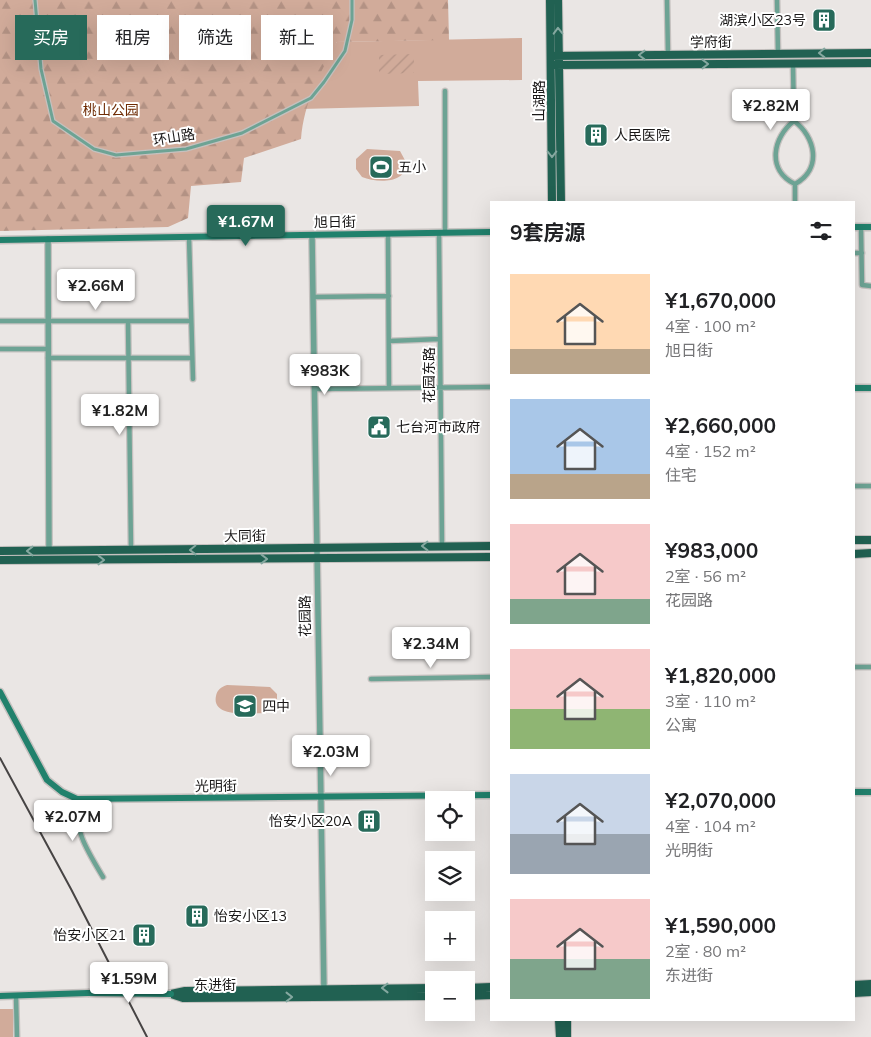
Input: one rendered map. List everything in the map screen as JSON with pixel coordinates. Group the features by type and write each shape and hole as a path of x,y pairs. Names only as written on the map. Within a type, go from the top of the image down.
{"main road":[{"name":"山湖路","path":"550,0 555,56"},
{"name":"山湖路","path":"552,201 558,0"},
{"name":"学府街","path":"555,56 871,53"},
{"path":"744,54 740,59 744,64"},
{"name":"学府街","path":"555,65 871,63"},
{"name":"山湖路","path":"555,65 561,201"},
{"path":"857,227 871,227"},
{"name":"旭日街","path":"0,240 490,232"},
{"path":"855,388 871,388"},
{"path":"855,540 871,540"},
{"name":"大同街","path":"0,551 490,546"},
{"path":"855,554 871,554"},
{"name":"大同街","path":"0,560 490,557"},
{"name":"光明街","path":"0,692 47,780 62,792 77,799 490,795"},
{"path":"855,792 871,792"},
{"path":"855,984 871,984"},
{"name":"东进街","path":"324,993 425,988"},
{"path":"475,988 490,988"},
{"name":"东进街","path":"171,994 184,991 425,996"},
{"path":"855,992 871,992"},
{"path":"0,996 88,993 171,994"},
{"path":"475,996 490,995"},
{"path":"559,1021 560,1037"},
{"path":"567,1021 568,1037"}],"street":[{"name":"环山路","path":"35,0 41,69 53,121 94,149 116,155 186,149 214,142 242,133 311,98 345,51 352,20 352,0"},
{"path":"667,0 668,55"},
{"path":"777,0 778,54"},
{"path":"793,63 794,121 780,135 775,152 776,161 782,174 795,184"},
{"name":"花园东路","path":"442,546 440,340 446,91"},
{"path":"794,121 808,134 814,151 811,166 802,179 795,184"},
{"path":"795,184 795,201"},
{"path":"857,227 862,253 862,286 871,286"},
{"path":"388,234 389,388"},
{"name":"花园路","path":"312,235 324,993"},
{"path":"190,237 192,379"},
{"path":"48,239 49,550"},
{"path":"855,253 862,253"},
{"path":"313,297 389,296"},
{"path":"0,321 191,321"},
{"path":"128,321 131,551"},
{"path":"389,341 440,340"},
{"path":"0,349 48,348"},
{"path":"48,358 192,358"},
{"path":"315,389 490,387"},
{"path":"855,486 871,486"},
{"path":"855,667 871,667"},
{"path":"371,679 490,677"},
{"path":"77,799 75,813 83,844 104,877"},
{"path":"16,996 17,1037"}],"green space":[{"name":"桃山公园","path":"0,0 448,0 449,40 337,42 333,50 333,15 261,15 261,60 328,60 309,100 301,139 244,158 241,182 191,186 188,218 168,227 0,231"},
{"path":"522,38 522,80 418,81 419,106 301,109 300,89 323,60 333,60 333,47 337,42"},
{"path":"414,54 414,73 379,74 379,55"},
{"name":"五小","path":"367,149 400,151 407,164 405,171 396,178 382,181 362,177 356,169 356,159"},
{"path":"227,685 270,687 277,694 277,703 266,713 243,714 226,711 216,703 216,696 220,689"},
{"path":"0,1009 13,1009 13,1037 0,1037"}],"railway":[{"path":"0,758 71,889 147,1037"}],"place":[{"name":"湖滨小区23号","path":"824,20"},
{"name":"人民医院","path":"596,135"},
{"name":"五小","path":"381,167"},
{"name":"七台河市政府","path":"379,427"},
{"name":"四中","path":"245,706"},
{"name":"怡安小区20A","path":"369,821"},
{"name":"怡安小区13","path":"197,916"},
{"name":"怡安小区21","path":"144,935"}]}
